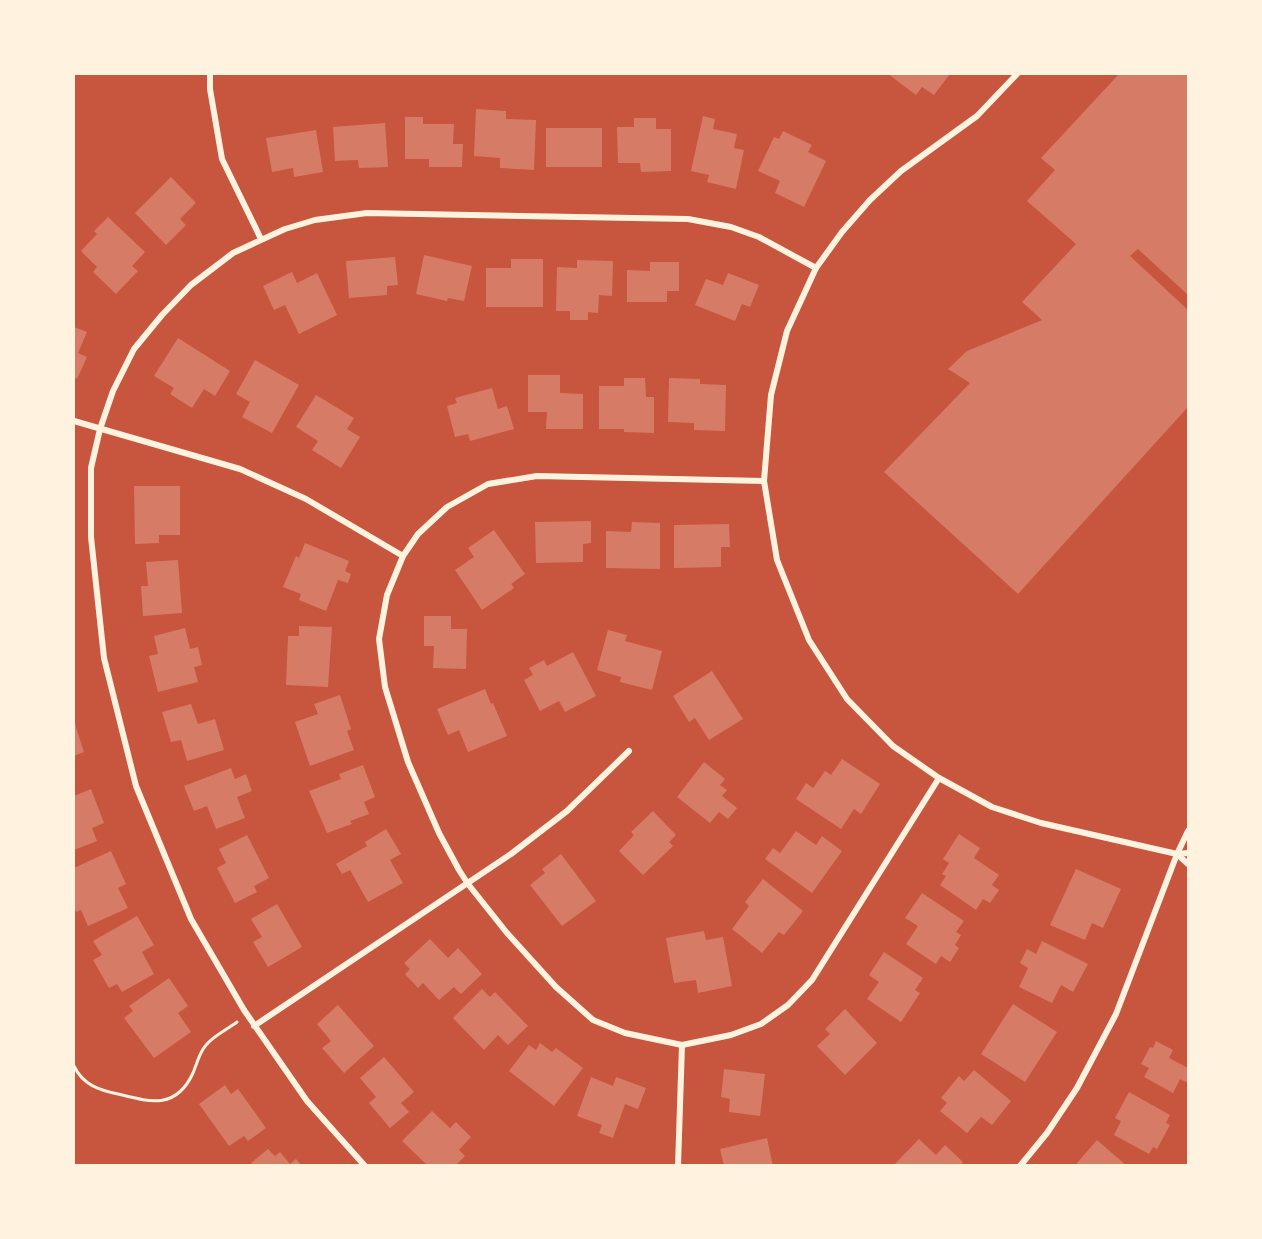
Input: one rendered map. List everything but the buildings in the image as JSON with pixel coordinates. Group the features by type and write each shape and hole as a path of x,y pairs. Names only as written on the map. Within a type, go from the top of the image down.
{"street":[{"path":"210,74 210,89 222,159 261,239"},
{"path":"1017,74 977,116 901,171 870,200 842,232 816,268 787,331 774,384 765,452 764,481 777,560 809,640 847,699 893,746 939,778 992,807 1041,823 1177,854 1188,854"},
{"path":"365,1166 307,1101 254,1026 191,919 136,786 104,658 91,537 91,468 100,429 113,391 134,349 191,285 233,253 261,239 315,220 368,213 688,219 732,227 759,237 816,268"},
{"path":"74,421 240,469 306,499 403,556"},
{"path":"764,481 537,476 488,484 447,507 418,534 403,556 387,595 379,639 385,687 408,762 439,833 468,884 507,933 556,987 593,1020 624,1033 682,1044 731,1035 761,1024 788,1005 812,980 939,778"},
{"path":"254,1026 468,884 567,812 629,752"},
{"path":"1020,1166 1047,1133 1077,1088 1116,1014 1177,854 1188,831"},
{"path":"1177,854 1188,864"},
{"path":"678,1166 682,1044"}],"path":[{"path":"74,1066 86,1082 96,1089 160,1102 185,1086 193,1075 202,1051 213,1038 238,1021"}]}
